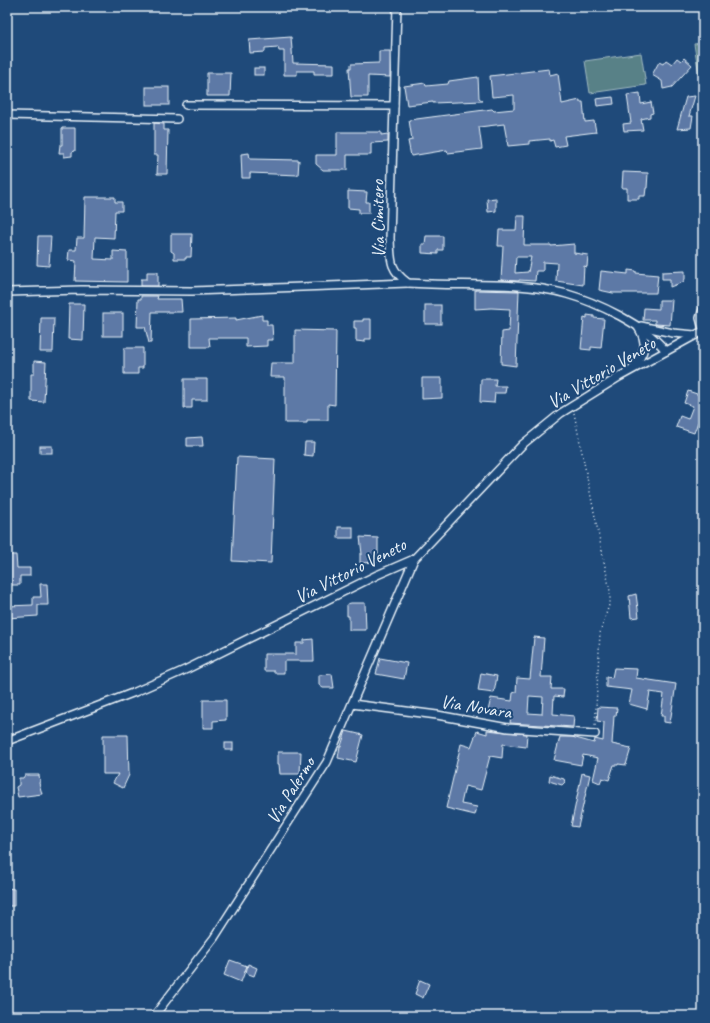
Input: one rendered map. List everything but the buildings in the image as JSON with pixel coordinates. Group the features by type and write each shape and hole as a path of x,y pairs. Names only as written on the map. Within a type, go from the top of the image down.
{"street":[{"name":"Via Cimitero","path":"397,7 390,238 391,263 398,276 408,283"},
{"path":"186,105 394,106"},
{"path":"7,115 177,118"},
{"path":"7,292 81,290 192,291 408,283 491,285 542,289 567,294 600,306 651,335 666,351"},
{"name":"Via Vittorio Veneto","path":"7,741 135,692 187,669 377,575 414,559 523,444 561,413 631,370 703,330 700,318 703,309"},
{"path":"637,326 673,333 695,335"},
{"path":"631,370 644,350 643,335 637,326"},
{"name":"Via Palermo","path":"154,1016 214,938 327,762 414,559"},
{"name":"Via Novara","path":"352,704 508,728 595,734"}],"path":[{"path":"572,406 610,591 610,602 600,633 595,734"}],"green space":[{"path":"703,43 703,81 700,81 694,44"},
{"path":"641,53 646,85 590,93 585,61"}]}
